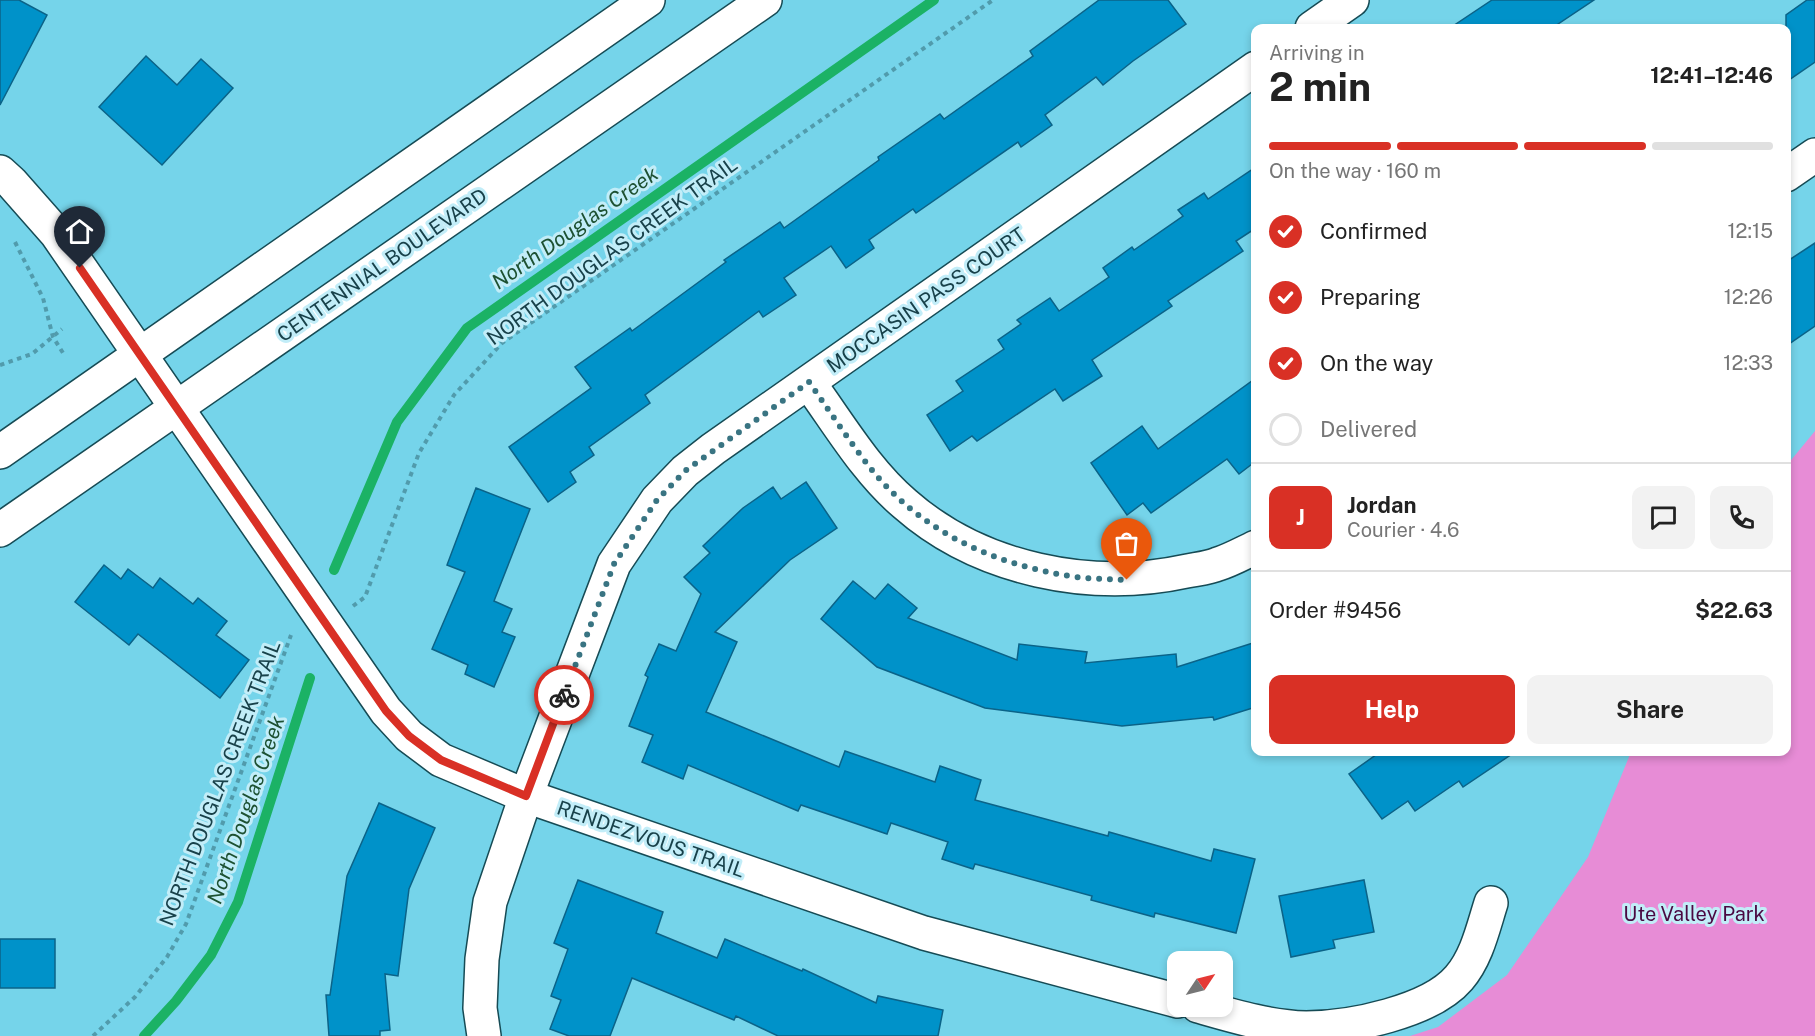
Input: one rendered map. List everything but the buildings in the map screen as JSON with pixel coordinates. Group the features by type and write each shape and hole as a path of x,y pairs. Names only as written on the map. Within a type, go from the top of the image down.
{"street":[{"path":"0,452 648,0"},
{"name":"CENTENNIAL BOULEVARD","path":"0,530 765,0"},
{"path":"1318,24 1352,0"},
{"name":"MOCCASIN PASS COURT","path":"484,1036 480,1008 482,959 490,902 526,796 614,564 657,500 685,471 1251,72"},
{"path":"1791,172 1815,155"},
{"name":"RENDEZVOUS TRAIL","path":"0,172 35,207 56,233 386,711 409,736 441,760 526,796 924,933 1167,998"},
{"path":"809,382 869,466 904,504 940,530 984,554 1026,567 1077,577 1127,580 1172,575 1218,565 1251,549"},
{"path":"1233,1016 1251,1021 1305,1028 1360,1023 1406,1011 1448,990 1461,976 1478,947 1491,903"}],"path":[{"name":"NORTH DOUGLAS CREEK TRAIL","path":"348,608 365,597 419,453 454,395 502,343 993,0"},
{"path":"13,237 43,298 53,337 63,353"},
{"path":"0,365 32,354 62,329"},
{"name":"NORTH DOUGLAS CREEK TRAIL","path":"93,1036 135,997 167,957 186,924 293,630"}],"green space":[{"name":"Ute Valley Park","path":"1815,431 1815,1036 1410,1036 1438,1027 1507,975 1588,857 1629,756 1791,756 1791,460"}],"waterway":[{"name":"North Douglas Creek","path":"334,570 397,422 467,328 934,0"},
{"name":"North Douglas Creek","path":"144,1036 176,1001 211,955 238,902 310,678"}],"way so far":[{"path":"564,695 614,564 657,500 685,471 713,449 809,382 869,466 904,504 940,530 984,554 1026,567 1077,577 1127,580"}],"route":[{"path":"80,268 386,711 409,736 441,760 526,796 564,695"}]}
